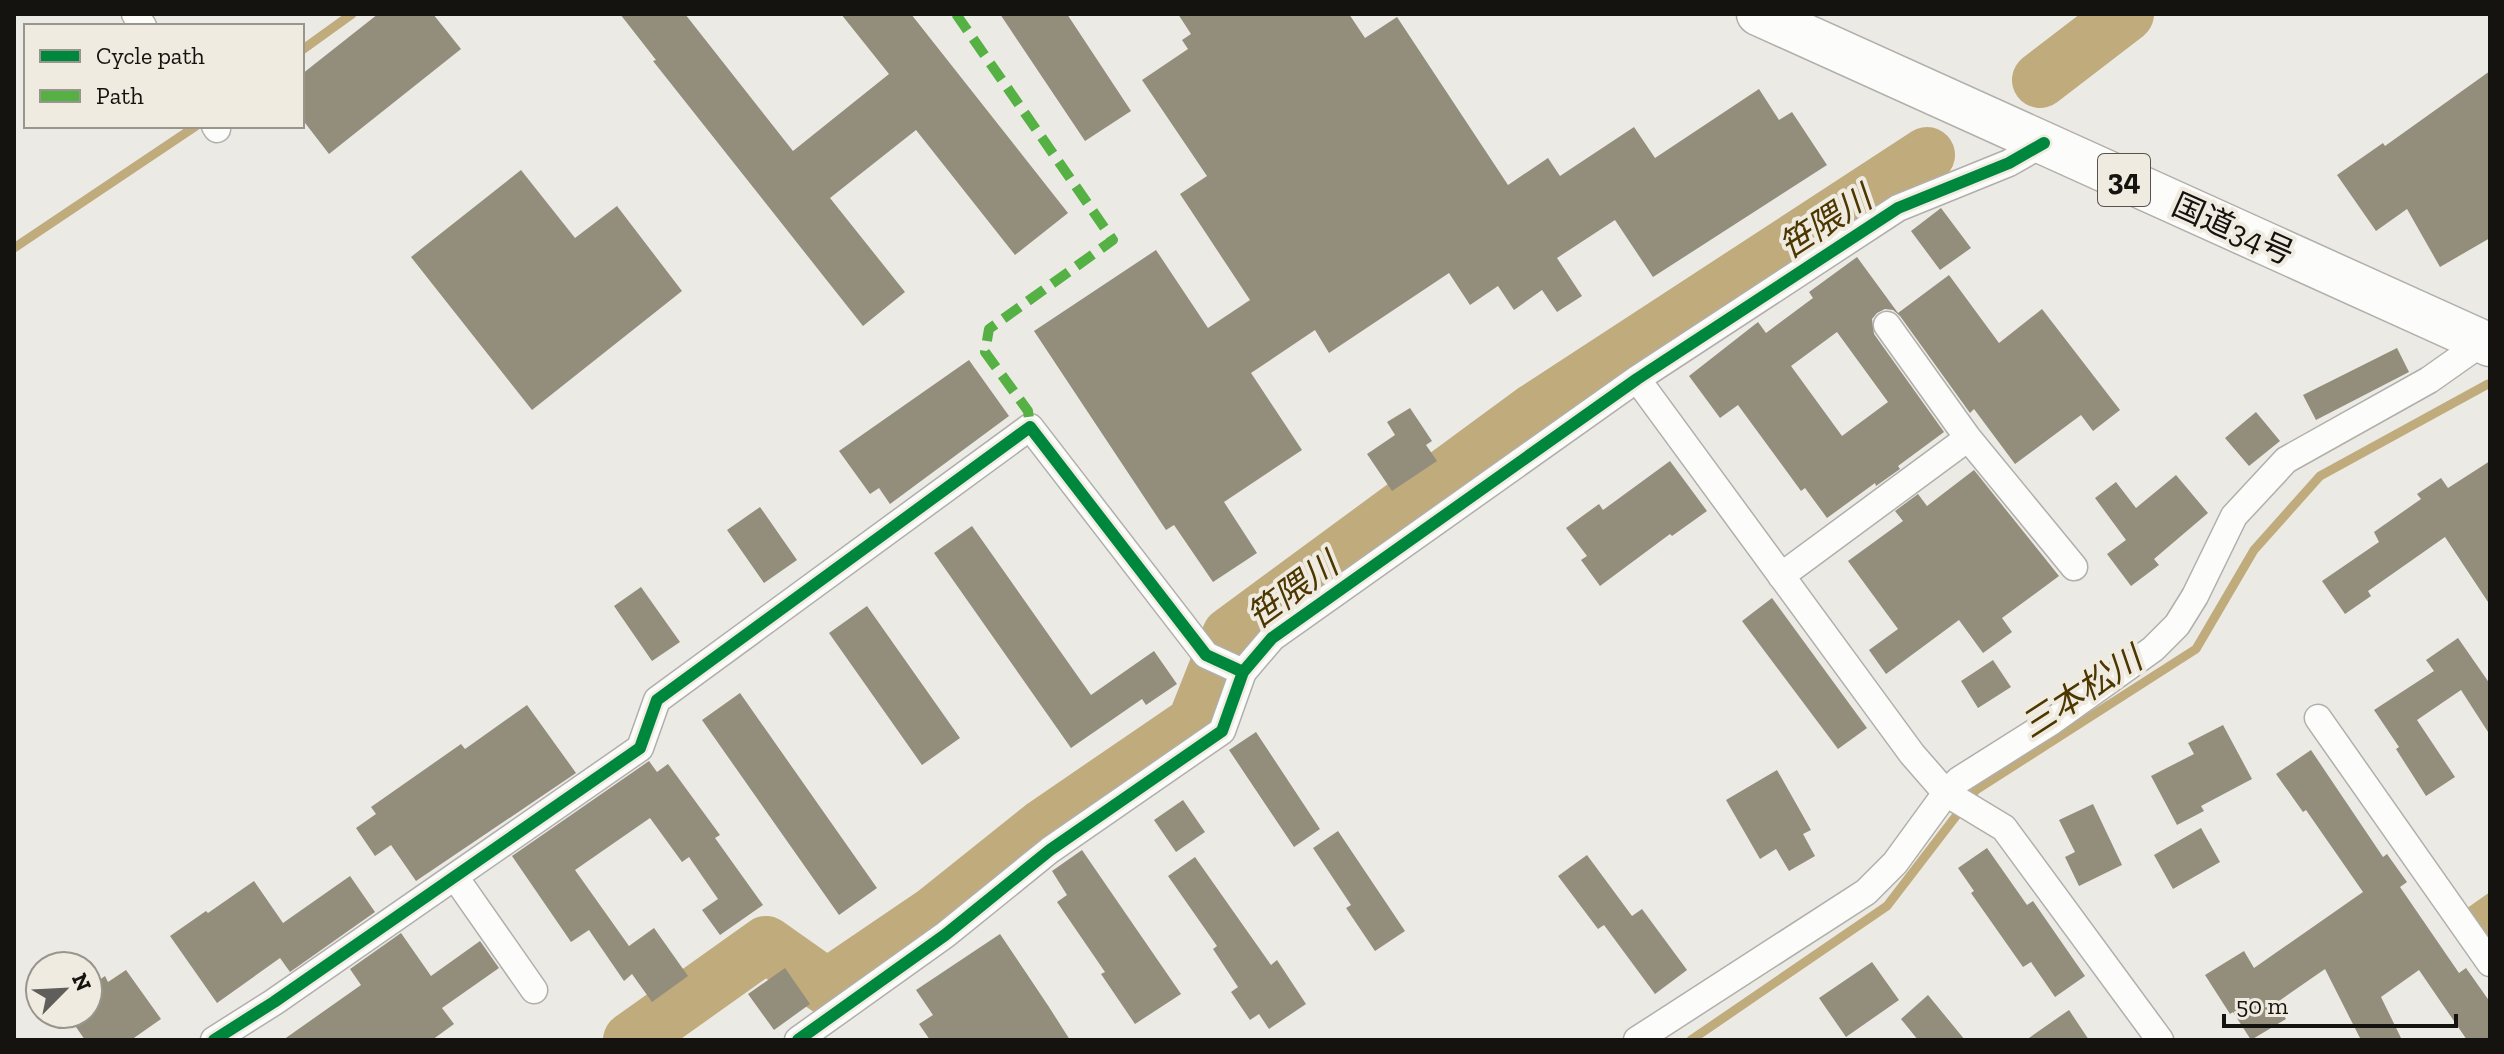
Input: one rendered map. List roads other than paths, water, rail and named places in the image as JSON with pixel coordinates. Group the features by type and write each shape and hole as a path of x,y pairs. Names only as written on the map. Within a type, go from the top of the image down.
{"highway":[{"name":"国道34号","path":"1758,14 2487,341"}],"street":[{"path":"798,1040 945,935 1050,850 1222,731 1243,672 1272,638 1637,379 1898,208 2009,163 2044,143"},
{"path":"1887,325 1968,438 2074,567"},
{"path":"1637,1040 1670,1032 1866,892 1895,863 1959,780 2051,722 2153,649 2177,625 2195,596 2234,516 2286,460 2429,380 2487,341"},
{"path":"1637,379 1912,754 1946,793 2004,828 2160,1040"},
{"path":"214,1040 274,1002 640,748 657,700 1030,427 1206,655 1243,672"},
{"path":"1781,576 1968,438"},
{"path":"2318,718 2490,963"},
{"path":"455,877 534,990"}],"waterway":[{"path":"304,49 352,14"},
{"name":"笹隈川","path":"2040,80 2126,14"},
{"path":"14,248 193,128"},
{"name":"笹隈川","path":"631,1040 766,944 827,987 933,915 1043,827 1195,723 1230,635 1533,412 1927,155"},
{"name":"三本松川","path":"1691,1040 1887,906 1976,790 2196,649 2254,550 2320,476 2488,384"}]}
